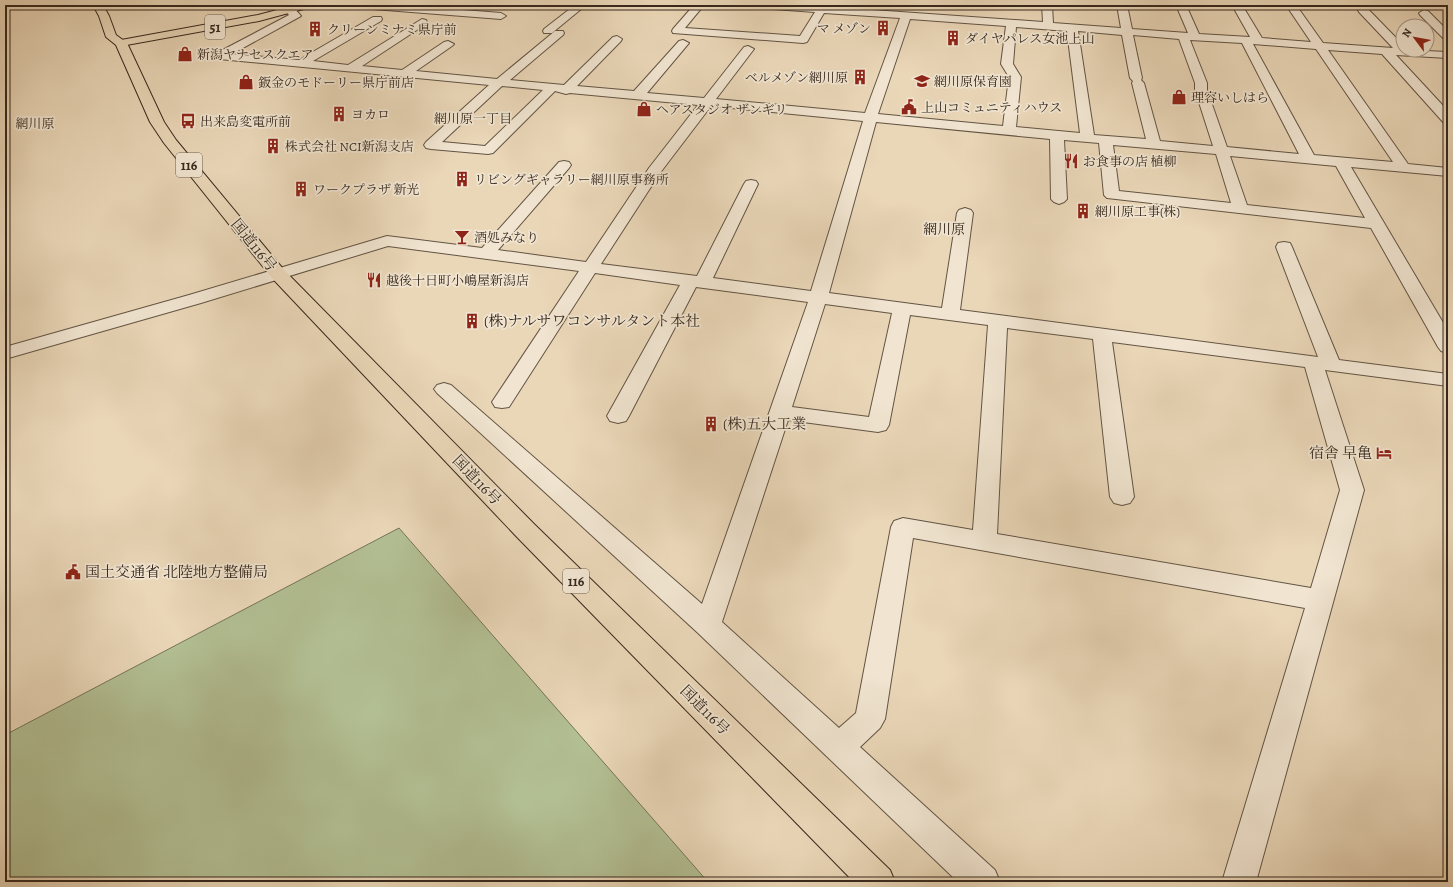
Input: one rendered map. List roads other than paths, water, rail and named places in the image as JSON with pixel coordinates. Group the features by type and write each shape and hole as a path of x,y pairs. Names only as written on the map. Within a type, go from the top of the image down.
{"main road":[{"name":"国道116号","path":"98,5 104,16 111,37 122,36 157,122 171,143 278,274 525,530 878,882"},
{"name":"51","path":"122,36 213,27 307,5"}],"street":[{"path":"360,5 429,8 501,16"},
{"path":"552,88 488,150 431,145 554,32 581,5"},
{"path":"698,5 676,31 803,40 821,10"},
{"path":"739,35 760,5 801,7 821,10 864,9 906,16 984,16 1011,24 1395,52"},
{"path":"1046,5 1048,26"},
{"path":"1122,5 1137,81 1154,145"},
{"path":"1181,5 1201,83 1201,90 1241,209"},
{"path":"1237,5 1252,41 1309,159"},
{"path":"1291,5 1404,168"},
{"path":"348,69 417,21 429,8"},
{"path":"290,10 296,16 219,56 566,90 1448,172"},
{"path":"1363,10 1395,44"},
{"path":"1424,14 1448,37"},
{"path":"708,625 818,299 875,102 906,16"},
{"path":"300,64 377,19"},
{"path":"1009,131 1015,77 1007,64 1011,24"},
{"path":"1072,28 1088,139"},
{"path":"566,90 617,38"},
{"path":"637,96 683,43"},
{"path":"404,74 448,44"},
{"path":"502,402 654,171 748,49"},
{"path":"1386,51 1448,119"},
{"path":"1435,54 1448,55"},
{"path":"1057,136 1059,199"},
{"path":"1106,140 1112,195 1376,224"},
{"path":"1341,162 1448,347"},
{"path":"486,254 564,165"},
{"path":"618,416 751,184"},
{"path":"950,315 965,213"},
{"path":"5,352 388,241 818,299 1448,380"},
{"path":"1239,882 1352,490 1322,364 1284,247"},
{"path":"780,412 878,425 902,309"},
{"path":"984,541 998,321"},
{"path":"1102,335 1122,497"},
{"path":"444,389 708,625 983,882"},
{"path":"839,748 870,719 903,527 1320,600"}],"place":[{"name":"マ メゾン","path":"883,28"},
{"name":"クリーンミナミ県庁前","path":"315,29"},
{"name":"ダイヤパレス女池上山","path":"953,38"},
{"name":"新潟ヤナセスクエア","path":"185,54"},
{"name":"ベルメゾン網川原","path":"860,77"},
{"name":"網川原保育園","path":"922,81"},
{"name":"鈑金のモドーリー県庁前店","path":"246,82"},
{"name":"理容いしはら","path":"1179,97"},
{"name":"上山コミュニティハウス","path":"909,107"},
{"name":"ヘアスタジオ ザンギリ","path":"644,109"},
{"name":"ヨカロ","path":"339,114"},
{"name":"出来島変電所前","path":"188,121"},
{"name":"株式会社 NCI新潟支店","path":"273,146"},
{"name":"お食事の店 植柳","path":"1071,161"},
{"name":"リビングギャラリー網川原事務所","path":"462,179"},
{"name":"ワークプラザ 新光","path":"301,189"},
{"name":"網川原工事(株)","path":"1083,211"},
{"name":"酒処みなり","path":"462,237"},
{"name":"越後十日町小嶋屋新潟店","path":"374,280"},
{"name":"(株)ナルサワコンサルタント本社","path":"472,321"},
{"name":"(株)五大工業","path":"711,424"},
{"name":"宿舎 早亀","path":"1384,453"},
{"name":"国土交通省 北陸地方整備局","path":"73,572"}],"district":[{"name":"網川原一丁目","path":"473,118"},
{"name":"網川原","path":"35,123"},
{"name":"網川原","path":"944,229"}]}
